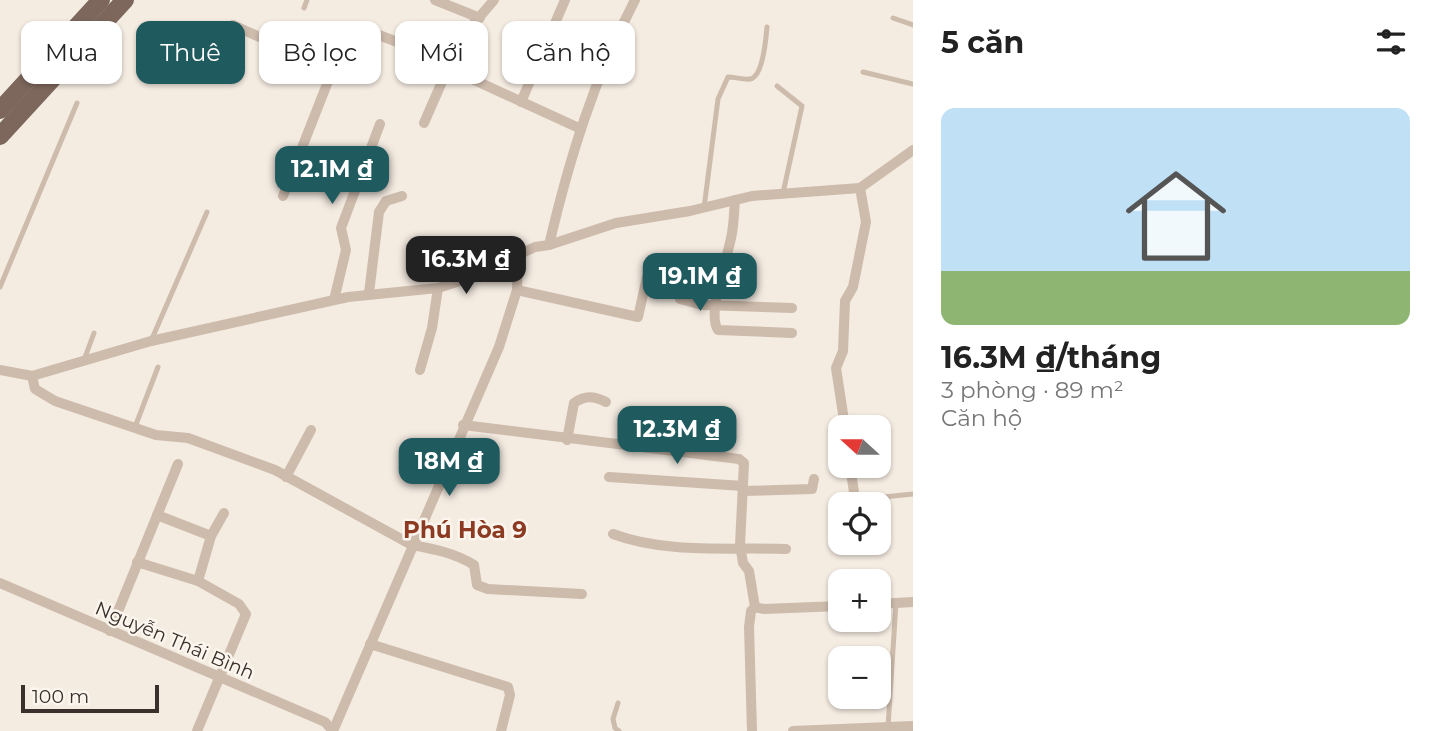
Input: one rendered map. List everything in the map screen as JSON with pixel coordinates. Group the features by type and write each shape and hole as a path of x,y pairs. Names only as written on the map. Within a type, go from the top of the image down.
{"main road":[{"path":"0,110 101,0"},
{"path":"0,136 125,0"}],"street":[{"path":"435,0 480,18"},
{"path":"477,21 494,0"},
{"path":"520,102 565,0"},
{"path":"549,245 568,166 608,51 635,0"},
{"path":"283,196 327,84"},
{"path":"424,123 441,84"},
{"path":"482,84 581,129"},
{"path":"334,300 346,250 341,226 380,124"},
{"path":"0,370 32,376 151,341 334,300 369,293 438,288 466,279 535,247 616,223 783,193 860,188 913,150"},
{"path":"843,415 836,368 837,359 843,351 845,301 853,287 866,222 860,188"},
{"path":"369,293 379,212 386,201 402,196"},
{"path":"736,200 732,235 716,305 715,325 718,330 792,333"},
{"path":"333,731 499,347 517,290 518,255"},
{"path":"517,290 638,317 647,277"},
{"path":"420,370 432,328 438,288"},
{"path":"680,299 716,305 792,308"},
{"path":"32,376 35,389 55,401 156,435 188,438 286,477 412,545 466,560 474,565 477,585 488,589 582,594"},
{"path":"567,440 574,403 582,397 597,397 606,402"},
{"path":"463,425 655,451 739,459 744,463 741,551 749,571 755,607"},
{"path":"286,477 311,430"},
{"path":"110,631 178,464"},
{"path":"609,477 743,489 812,489 814,479"},
{"path":"852,478 854,492"},
{"path":"198,581 211,536 224,513"},
{"path":"157,515 211,536"},
{"path":"613,534 630,541 741,551 754,548 786,549"},
{"path":"137,562 198,581 239,604 246,614 197,731"},
{"name":"Nguyễn Thái Bình","path":"0,583 325,722 333,731"},
{"path":"891,603 913,602"},
{"path":"755,607 764,610 828,607"},
{"path":"752,731 749,627 751,611 755,607"},
{"path":"370,644 508,687 510,695 501,731"},
{"path":"793,731 909,728"}],"lane":[{"path":"304,8 307,0"},
{"path":"893,18 913,25"},
{"path":"704,208 718,99 728,78 755,77 760,66 767,27"},
{"path":"863,72 913,84"},
{"path":"777,86 802,106 783,193"},
{"path":"0,287 77,103"},
{"path":"151,341 207,212"},
{"path":"83,360 94,333"},
{"path":"135,427 158,367"},
{"path":"655,451 657,428"},
{"path":"891,496 913,494"},
{"path":"888,727 896,603"},
{"path":"618,703 613,719 615,728 619,731"}],"district":[{"name":"Phú Hòa 9","path":"465,530"}]}
